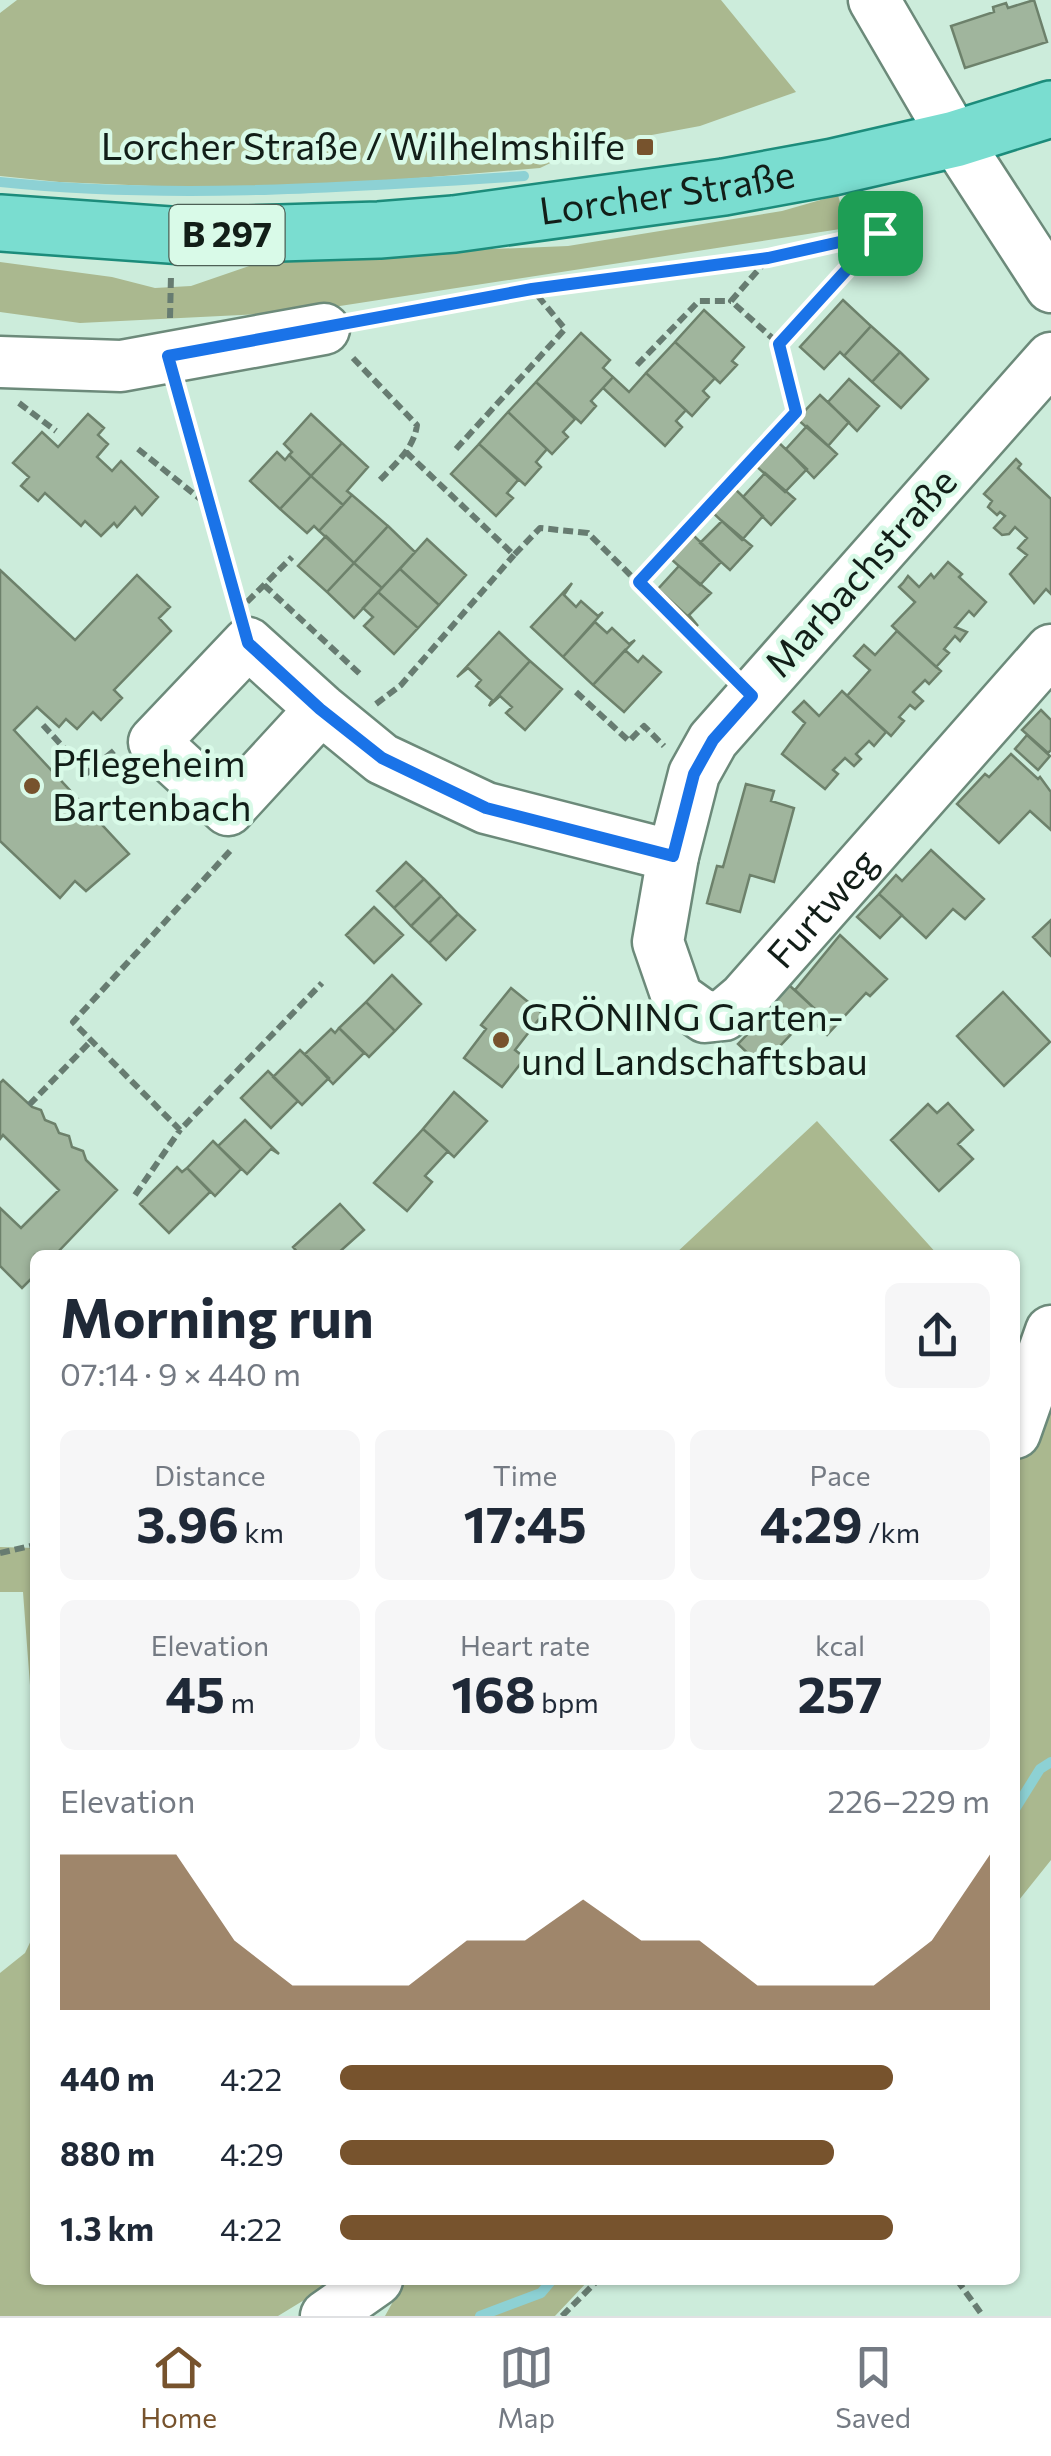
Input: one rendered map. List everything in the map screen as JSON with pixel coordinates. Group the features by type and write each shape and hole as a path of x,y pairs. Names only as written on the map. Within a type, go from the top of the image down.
{"main road":[{"name":"Lorcher Straße","path":"0,223 184,236 454,224 724,187 833,167 955,139 1051,109"}],"street":[{"path":"874,0 955,139 1048,272"},
{"path":"0,362 122,366 324,329"},
{"name":"Marbachstraße","path":"673,856 694,774 713,740 1051,358"},
{"name":"Furtweg","path":"673,856 658,942 676,997 705,1017 724,1015 744,998 1051,650"},
{"path":"332,718 382,758 486,808 673,856"},
{"path":"1020,1419 1051,1330"},
{"path":"326,2316 371,2285"}],"path":[{"path":"324,329 532,289 768,258 880,233 779,344"},
{"path":"731,301 768,258"},
{"path":"172,260 168,356 239,610 292,557"},
{"path":"456,449 566,329 532,289"},
{"path":"636,365 699,300 731,301 779,344 796,412 639,582"},
{"path":"324,329 418,426 406,452 378,482"},
{"path":"138,449 210,507"},
{"path":"406,452 514,555"},
{"path":"332,718 401,685 540,528 588,534 752,696"},
{"path":"264,585 360,674"},
{"path":"576,692 629,741 644,726 694,774"},
{"path":"180,1130 73,1022 240,841"},
{"path":"135,1195 180,1130 322,983"},
{"path":"30,1105 92,1041"},
{"path":"0,1554 30,1546"},
{"path":"562,2316 593,2285"},
{"path":"961,2285 983,2316"}],"green space":[{"path":"17,0 721,0 796,92 700,126 582,148 540,168 346,184 198,188 0,176 0,13"},
{"path":"838,195 847,228 301,312 80,323 0,312 0,262 112,277 155,288 191,286 255,264 320,256 568,246 782,211"},
{"path":"817,1121 933,1250 679,1250"},
{"path":"1051,1357 1051,1860 1020,1899 1020,1443"},
{"path":"0,1547 30,1548 30,1685 23,1592 0,1592"},
{"path":"30,1942 30,2285 329,2285 278,2316 0,2316 0,1973 25,1953"},
{"path":"402,2285 584,2285 555,2316 385,2316"}],"building":[{"path":"1034,0 1047,42 965,68 951,26 994,12 993,7 1006,3 1008,8"},
{"path":"843,300 871,326 844,356 840,352 824,369 800,347"},
{"path":"704,310 744,347 732,361 737,365 720,383 675,342"},
{"path":"871,326 900,352 872,382 844,356"},
{"path":"581,333 610,360 603,368 613,377 591,401 596,406 581,423 536,382"},
{"path":"675,342 715,378 703,391 709,397 692,416 646,373"},
{"path":"900,352 928,379 901,408 872,382"},
{"path":"646,373 686,410 676,421 682,427 665,446 603,388 613,377 629,392"},
{"path":"849,379 879,406 857,431 828,402"},
{"path":"536,382 575,419 563,432 568,437 552,454 508,412"},
{"path":"820,395 849,422 828,446 797,419"},
{"path":"508,412 547,449 536,462 541,467 525,485 479,444"},
{"path":"88,414 104,428 98,435 108,444 97,457 112,471 121,461 158,497 142,515 135,507 117,527 114,523 101,536 85,521 81,526 45,493 38,501 21,486 29,477 13,463 42,432 58,447"},
{"path":"311,414 342,443 311,476 289,455 292,452 284,444"},
{"path":"807,426 837,454 814,478 786,449"},
{"path":"777,441 807,469 785,492 755,465"},
{"path":"342,443 368,467 347,491 352,495 343,505 311,476"},
{"path":"479,444 518,480 507,493 513,498 496,516 451,474"},
{"path":"277,452 285,460 289,455 311,476 280,509 250,481"},
{"path":"1016,459 1021,464 1018,468 1051,499 1051,594 1046,589 1034,603 1010,574 1027,555 1018,548 1027,538 1015,527 1002,535 994,528 1005,516 988,507 992,501 984,494"},
{"path":"765,473 795,499 771,525 743,497"},
{"path":"311,476 343,505 319,531 314,526 307,533 280,509"},
{"path":"734,488 763,516 742,540 712,512"},
{"path":"352,495 388,526 354,563 319,531"},
{"path":"722,521 752,546 730,570 700,543"},
{"path":"388,526 415,552 382,588 354,563"},
{"path":"693,535 721,562 700,585 671,559"},
{"path":"326,536 354,563 327,592 298,566"},
{"path":"427,539 466,575 439,605 400,569"},
{"path":"948,562 986,602 974,616 969,611 955,627 967,632 960,641 955,636 944,649 949,653 936,667 892,626 915,602 899,587 908,576 919,587"},
{"path":"354,563 382,588 354,618 327,592"},
{"path":"679,566 711,593 689,615 698,626 658,589"},
{"path":"400,569 439,605 418,628 378,592"},
{"name":"Pflegeheim Bartenbach","path":"0,570 75,640 137,575 170,607 159,618 171,631 114,690 122,698 101,720 93,712 77,729 66,719 59,727 37,707 14,730 129,854 86,891 75,881 60,898 0,841"},
{"path":"572,583 564,595 576,607 581,601 598,616 603,612 563,657 531,627"},
{"path":"378,592 418,628 394,654 364,626 373,617 363,608"},
{"path":"595,622 607,633 612,628 629,644 635,640 593,685 563,657"},
{"path":"897,631 941,671 929,684 925,680 913,692 923,701 915,709 910,705 899,717 904,721 891,736 847,696 870,670 854,656 864,645 875,655"},
{"path":"499,632 530,661 489,706 492,700 476,686 481,680 468,668 457,677"},
{"path":"625,650 638,662 643,656 661,672 624,712 593,685"},
{"path":"530,661 562,689 525,730 506,713 512,707 500,696 489,706"},
{"path":"842,691 886,732 874,746 869,741 856,754 861,759 854,766 845,758 833,770 838,774 825,789 782,754 805,723 793,712 804,701 819,716"},
{"path":"1041,710 1051,720 1048,753 1022,730"},
{"path":"1027,735 1050,756 1038,770 1015,749"},
{"path":"1011,754 1040,777 1051,792 1051,830 1030,811 999,843 957,804"},
{"path":"746,784 774,791 771,801 794,808 774,882 750,875 740,912 707,903 717,866 723,867"},
{"path":"931,850 984,899 965,919 953,909 926,938 879,894 896,875 902,881"},
{"path":"406,862 424,879 394,908 377,891"},
{"path":"424,879 441,896 411,926 394,908"},
{"path":"879,894 902,915 880,938 857,917"},
{"path":"441,896 458,914 429,943 411,926"},
{"path":"374,907 403,935 374,963 346,935"},
{"path":"458,914 475,930 446,960 429,943"},
{"path":"1051,920 1051,956 1033,937"},
{"path":"840,935 887,979 870,996 866,993 827,1035 808,1017 815,1009 795,990"},
{"path":"392,975 421,1004 395,1031 366,1002"},
{"path":"789,985 815,1009 761,1066 738,1044"},
{"name":"GRÖNING Garten- und Landschaftsbau","path":"511,988 543,1014 515,1050 525,1058 502,1087 464,1058 486,1029 481,1025"},
{"path":"1003,992 1050,1042 1004,1086 957,1036"},
{"path":"366,1002 395,1031 369,1057 339,1028"},
{"path":"339,1028 364,1053 333,1084 305,1054 331,1029 335,1033"},
{"path":"300,1050 329,1078 302,1105 273,1077"},
{"path":"268,1071 298,1101 271,1128 241,1098"},
{"path":"3,1080 32,1107 41,1110 45,1120 55,1124 59,1133 69,1136 72,1147 83,1151 86,1160 117,1190 60,1250 30,1250 30,1280 22,1288 0,1266 0,1208 21,1228 59,1190 3,1135 0,1139"},
{"path":"454,1092 487,1121 454,1157 423,1129"},
{"path":"948,1103 973,1130 958,1144 973,1159 939,1191 891,1140 928,1104 937,1113"},
{"path":"245,1120 279,1154 271,1149 247,1174 218,1146"},
{"path":"423,1129 448,1151 425,1176 432,1182 407,1211 374,1183"},
{"path":"213,1141 241,1169 215,1196 187,1168"},
{"path":"177,1167 182,1172 187,1168 210,1192 169,1233 140,1204"},
{"path":"340,1204 364,1230 342,1250 293,1247"}],"waterway":[{"path":"0,182 196,191 524,176"},
{"path":"1020,1801 1040,1769 1051,1762"},
{"path":"480,2316 541,2293 548,2285"}],"place":[{"name":"Lorcher Straße / Wilhelmshilfe","path":"645,147"},
{"name":"Pflegeheim Bartenbach","path":"32,786"},
{"name":"GRÖNING Garten- und Landschaftsbau","path":"501,1040"}],"route":[{"path":"880,233 779,344 796,412 639,582 752,696 713,740 694,774 673,856 486,808 382,758 320,709 248,643 168,356 532,289 768,258 880,233"}]}
